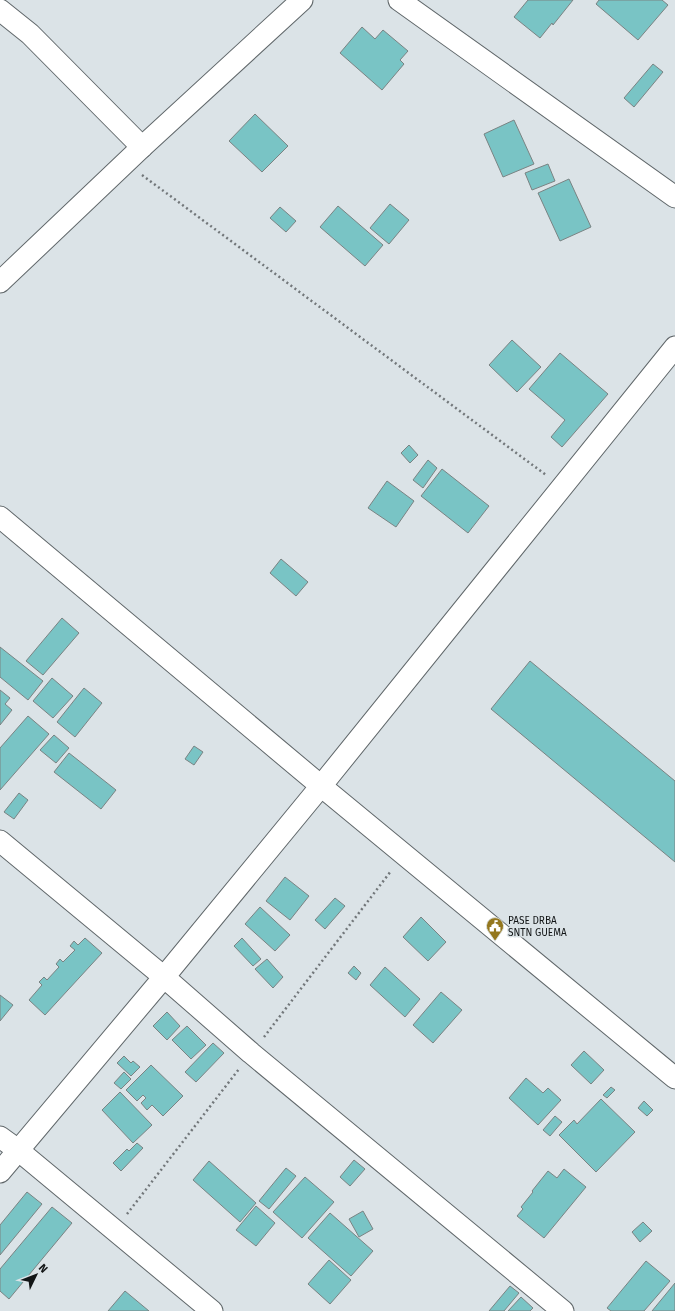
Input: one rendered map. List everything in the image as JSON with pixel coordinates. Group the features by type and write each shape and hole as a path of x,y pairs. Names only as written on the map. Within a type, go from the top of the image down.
{"street":[{"path":"0,282 142,147 302,0"},
{"path":"399,0 675,197"},
{"path":"0,10 30,34 142,147"},
{"path":"0,1172 164,977 321,786 675,347"},
{"path":"0,517 321,786 675,1078"},
{"path":"0,841 164,977 251,1053 563,1311"},
{"path":"0,1137 18,1150 212,1311"}],"path":[{"path":"126,163 563,487"}],"building":[{"path":"528,0 573,0 553,25 552,23 540,38 514,17"},
{"path":"599,0 662,0 668,5 638,40 596,4"},
{"path":"362,27 375,39 383,30 408,51 400,60 404,64 382,90 340,53"},
{"path":"653,64 663,72 634,107 624,98"},
{"path":"255,114 288,146 262,172 229,141"},
{"path":"514,120 534,164 503,177 484,134"},
{"path":"548,164 555,181 532,190 525,173"},
{"path":"569,179 591,227 560,241 538,193"},
{"path":"390,204 409,220 389,244 370,228"},
{"path":"338,206 383,245 365,266 320,227"},
{"path":"280,207 296,221 286,232 270,218"},
{"path":"512,340 541,367 517,392 489,365"},
{"path":"560,353 608,394 562,447 551,437 565,420 529,389"},
{"path":"409,445 418,455 410,463 401,453"},
{"path":"428,460 437,468 423,488 413,480"},
{"path":"442,469 489,506 468,533 421,496"},
{"path":"387,481 414,501 396,527 368,508"},
{"path":"281,559 308,582 296,596 270,573"},
{"path":"62,618 79,633 43,675 26,661"},
{"path":"0,647 43,681 28,700 0,677"},
{"path":"530,661 675,781 675,862 491,709"},
{"path":"52,678 73,696 53,718 33,701"},
{"path":"84,688 102,703 75,737 57,722"},
{"path":"0,690 10,698 5,704 12,710 0,725"},
{"path":"28,716 49,734 0,790 0,748"},
{"path":"54,735 69,748 56,763 40,750"},
{"path":"194,746 203,752 194,765 185,759"},
{"path":"69,753 116,790 101,809 54,772"},
{"path":"19,793 28,800 14,819 4,812"},
{"path":"285,877 309,896 290,920 266,901"},
{"path":"335,898 345,906 325,929 315,920"},
{"path":"260,907 290,935 275,951 245,924"},
{"path":"421,917 446,942 428,961 403,937"},
{"path":"85,938 102,953 45,1015 29,1000 42,985 39,982 44,977 47,980 59,967 56,964 60,959 63,962 75,950 70,946 74,941 78,945"},
{"path":"242,938 261,959 253,966 234,946"},
{"path":"267,959 283,977 273,988 255,969"},
{"path":"354,966 361,973 356,980 348,973"},
{"path":"385,967 420,999 405,1017 370,985"},
{"path":"441,992 462,1010 433,1043 413,1025"},
{"path":"0,995 13,1005 0,1021"},
{"path":"167,1012 180,1026 167,1040 153,1026"},
{"path":"187,1026 206,1045 191,1059 172,1040"},
{"path":"213,1043 224,1053 196,1082 185,1072"},
{"path":"584,1051 604,1070 591,1084 571,1065"},
{"path":"124,1056 131,1063 133,1061 140,1067 131,1076 117,1063"},
{"path":"151,1065 183,1096 163,1116 152,1105 147,1110 141,1103 146,1098 143,1095 137,1101 126,1090"},
{"path":"124,1072 131,1079 121,1089 114,1083"},
{"path":"526,1078 543,1093 548,1088 561,1100 538,1125 509,1098"},
{"path":"611,1087 615,1090 607,1098 603,1095"},
{"path":"120,1092 152,1125 133,1143 102,1110"},
{"path":"601,1099 635,1132 596,1172 559,1135 574,1120 577,1124"},
{"path":"644,1101 653,1110 647,1116 638,1108"},
{"path":"555,1116 562,1122 550,1136 543,1130"},
{"path":"137,1143 143,1148 121,1171 113,1163 127,1149 129,1151"},
{"path":"354,1160 365,1169 350,1186 340,1177"},
{"path":"209,1161 256,1203 240,1222 193,1180"},
{"path":"286,1168 296,1176 269,1209 259,1201"},
{"path":"564,1169 586,1187 544,1238 517,1216 523,1209 521,1207 533,1192 532,1191 548,1171 557,1178"},
{"path":"305,1177 334,1202 302,1238 273,1212"},
{"path":"27,1192 42,1204 0,1255 0,1225"},
{"path":"256,1206 275,1223 256,1246 236,1230"},
{"path":"52,1207 72,1223 9,1299 0,1291 0,1269"},
{"path":"363,1211 373,1229 359,1237 349,1219"},
{"path":"330,1213 373,1251 351,1276 308,1238"},
{"path":"643,1222 652,1231 640,1242 632,1232"},
{"path":"329,1260 351,1280 330,1304 308,1284"},
{"path":"646,1261 670,1281 644,1311 611,1311 607,1308"},
{"path":"675,1283 675,1311 652,1311"},
{"path":"510,1286 519,1293 504,1311 489,1311"},
{"path":"125,1291 149,1311 108,1311"},
{"path":"521,1297 533,1308 530,1311 508,1311"}],"place":[{"name":"PASE DRBA SNTN GUEMA","path":"495,941"}]}
